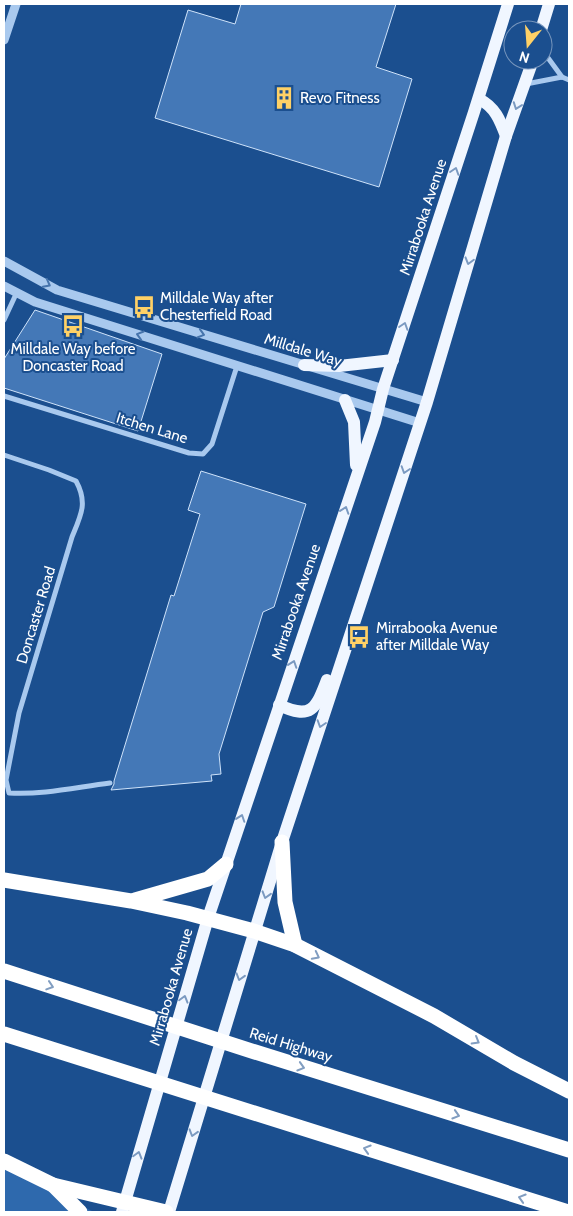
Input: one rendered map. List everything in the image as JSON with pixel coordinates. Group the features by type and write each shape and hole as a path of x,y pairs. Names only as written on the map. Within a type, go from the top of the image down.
{"highway":[{"path":"282,842 285,902 295,945"},
{"path":"131,901 208,880 226,864"},
{"path":"4,880 131,901 208,918 295,945 434,1016 514,1063 569,1091"},
{"name":"Reid Highway","path":"4,971 569,1150"},
{"path":"4,1034 568,1212"},
{"path":"4,1161 53,1185 123,1207 168,1212"},
{"path":"53,1185 80,1212"}],"main road":[{"name":"Mirrabooka Avenue","path":"123,1207 208,918 378,410 392,360 479,99 508,4"},
{"path":"544,20 549,4"},
{"path":"168,1212 282,842 427,402 506,136 530,70"},
{"path":"479,99 488,104 496,113 506,136"},
{"path":"304,365 338,366 392,360"},
{"path":"345,400 354,424 355,480"},
{"path":"279,705 299,713 307,712 314,708 319,701 335,658 356,617"}],"street":[{"path":"4,40 16,4"},
{"path":"553,65 562,77 569,80"},
{"path":"526,84 562,77"},
{"name":"Milldale Way","path":"4,261 56,290 427,402"},
{"path":"4,286 35,302 420,423"},
{"path":"4,320 16,292"},
{"name":"Itchen Lane","path":"4,396 189,453 203,454 212,444 237,366"},
{"name":"Doncaster Road","path":"4,455 76,481 82,493 83,512 72,537 20,713 6,780 9,793 55,792 110,783"}],"shaded area":[{"path":"4,1167 94,1212 4,1212"}],"building":[{"name":"Revo Fitness","path":"241,4 396,4 376,67 412,79 379,187 155,118 188,10 235,24"},
{"path":"35,310 162,354 138,431 4,388 4,359"},
{"path":"201,471 306,504 274,607 263,612 219,754 221,774 211,775 212,781 111,790 171,595 174,596 200,514 188,510"}],"place":[{"name":"Revo Fitness","path":"284,98"},
{"name":"Milldale Way after Chesterfield Road","path":"144,307"},
{"name":"Milldale Way before Doncaster Road","path":"73,326"},
{"name":"Mirrabooka Avenue after Milldale Way","path":"359,637"}]}
